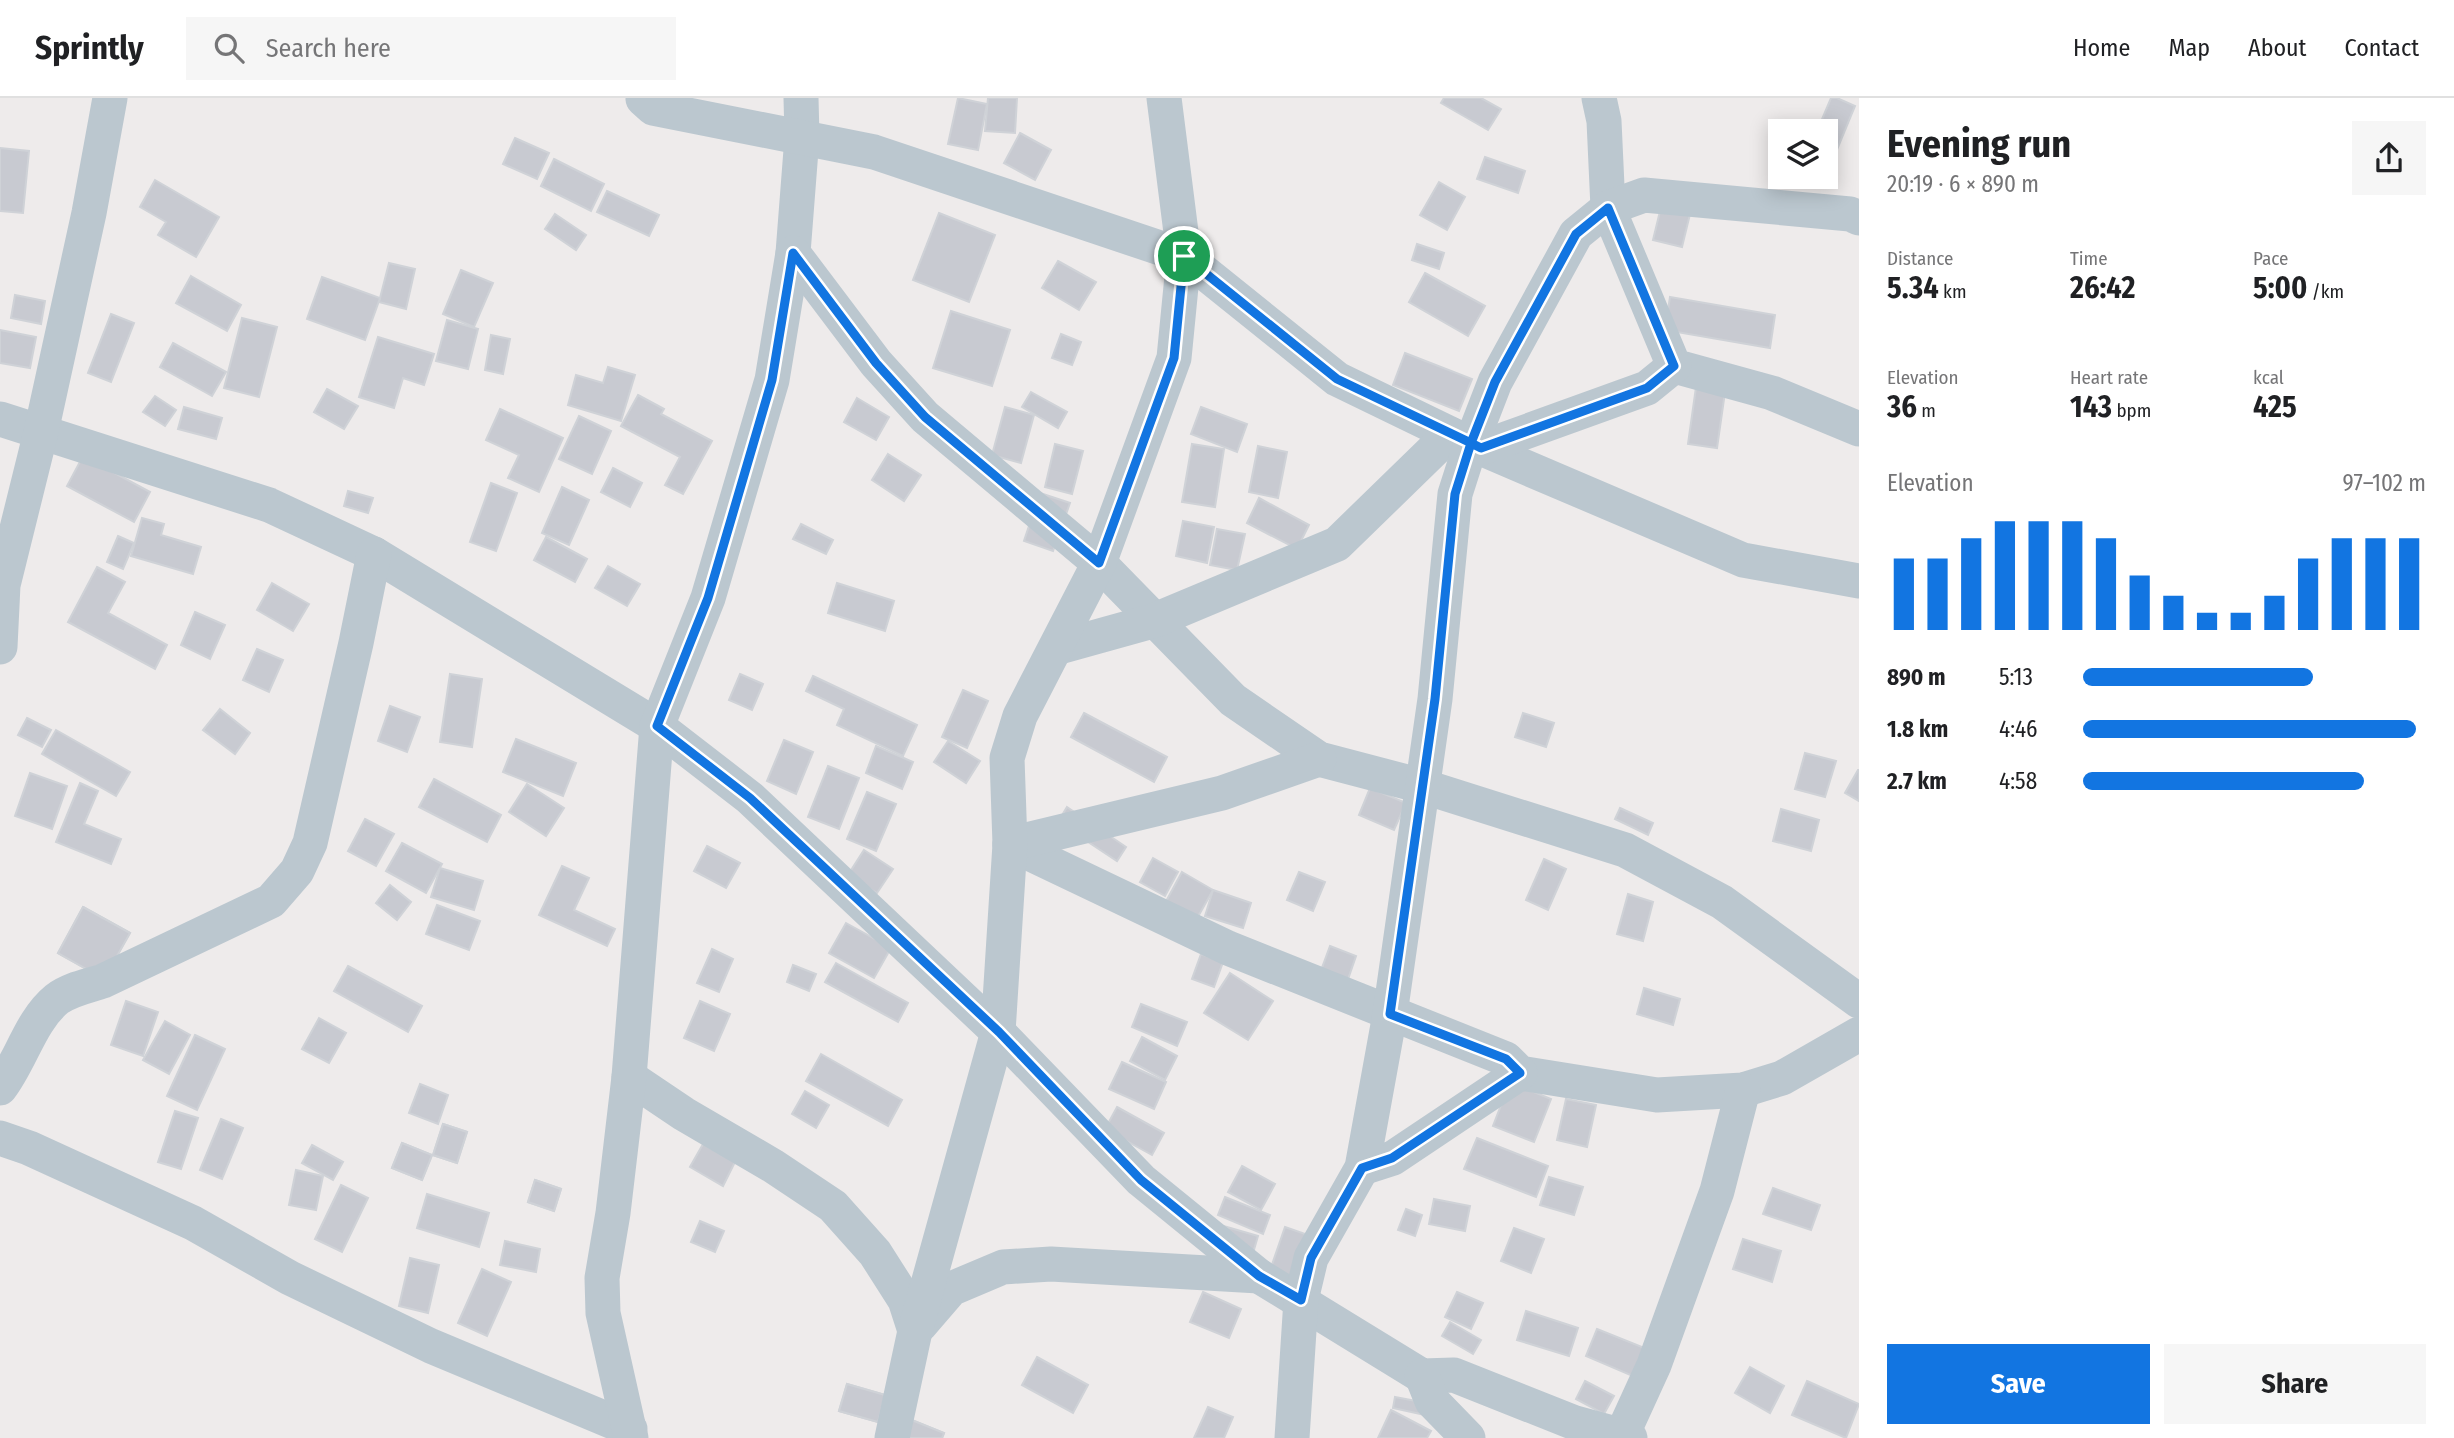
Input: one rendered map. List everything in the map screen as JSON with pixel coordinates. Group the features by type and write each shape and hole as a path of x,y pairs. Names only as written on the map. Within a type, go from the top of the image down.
{"street":[{"path":"0,648 3,585 41,432 89,213 110,98"},
{"path":"630,1434 603,1314 602,1278 613,1213 629,1077 657,726 708,598 772,380 793,253 803,137 801,98"},
{"path":"892,1438 915,1331 999,1032 1010,844 1007,758 1020,716 1099,563 1174,358 1184,256 1164,98"},
{"path":"1599,98 1604,121 1608,208 1674,366"},
{"path":"643,99 653,108 874,152 1184,256 1337,379 1467,442 1742,560 1859,580"},
{"path":"1292,1438 1301,1300 1311,1258 1362,1168 1390,1014 1435,699 1455,494 1467,442 1495,382 1576,234 1608,208 1644,195 1850,214 1859,218"},
{"path":"793,253 876,363 925,417 1099,563 1233,701 1319,759 1422,786 1625,850 1722,902 1859,1000"},
{"path":"1674,366 1772,393 1859,429"},
{"path":"1056,648 1153,621 1337,544 1467,442 1647,388 1674,366"},
{"path":"0,419 269,505 374,554 657,726 750,798 999,1032 1141,1180 1259,1276 1422,1376 1454,1375 1575,1423 1626,1436 1713,1204 1743,1090"},
{"path":"0,1088 46,1010 59,998 76,989 103,981 271,901 297,871 310,843 374,554"},
{"path":"1010,844 1222,793 1319,759"},
{"path":"1010,844 1228,948 1506,1059 1520,1073 1657,1095 1743,1090 1782,1078 1859,1034"},
{"path":"1362,1168 1392,1158 1520,1073"},
{"path":"629,1077 832,1206 875,1253 905,1300 915,1331"},
{"path":"0,1138 29,1148 192,1223 290,1278 431,1346 630,1434"},
{"path":"915,1331 951,1289 1003,1267 1051,1264 1259,1276"},
{"path":"1422,1376 1432,1401 1468,1438"}],"building":[{"path":"958,98 987,104 978,150 948,144"},
{"path":"988,98 1017,98 1015,133 985,131"},
{"path":"1444,98 1481,98 1501,109 1488,130 1441,103"},
{"path":"1831,98 1855,106 1838,147 1838,119 1822,119"},
{"path":"1020,133 1051,150 1035,180 1004,163"},
{"path":"515,138 549,153 537,179 503,164"},
{"path":"0,148 29,151 23,213 0,211"},
{"path":"1485,157 1525,171 1518,193 1477,179"},
{"path":"554,159 604,184 591,211 541,186"},
{"path":"155,180 219,217 196,257 158,235 166,222 140,207"},
{"path":"1439,182 1465,197 1447,230 1420,215"},
{"path":"607,191 659,215 649,236 597,212"},
{"path":"1662,203 1691,210 1682,247 1653,240"},
{"path":"939,213 995,235 969,302 913,280"},
{"path":"555,214 586,235 576,250 545,229"},
{"path":"1417,244 1444,253 1439,269 1412,260"},
{"path":"1058,261 1096,282 1079,310 1042,288"},
{"path":"389,263 415,269 406,309 379,302"},
{"path":"461,270 493,283 474,327 443,314"},
{"path":"1425,273 1485,306 1468,336 1409,302"},
{"path":"191,276 241,305 227,331 176,303"},
{"path":"322,277 380,298 365,340 307,319"},
{"path":"15,295 45,301 41,324 11,318"},
{"path":"1670,297 1775,315 1770,348 1665,330"},
{"path":"951,311 1010,330 992,386 933,368"},
{"path":"111,314 134,323 111,382 88,373"},
{"path":"242,318 277,327 259,397 224,388"},
{"path":"447,320 478,329 468,369 436,361"},
{"path":"0,330 36,337 30,368 0,363"},
{"path":"1061,334 1081,342 1072,365 1052,358"},
{"path":"491,335 510,339 503,374 485,370"},
{"path":"378,337 434,354 424,385 403,378 394,408 359,397"},
{"path":"173,343 226,372 212,396 160,367"},
{"path":"1405,353 1472,379 1459,411 1393,385"},
{"path":"608,367 635,375 621,421 568,405 576,375 603,383"},
{"path":"1698,373 1727,378 1717,448 1688,444"},
{"path":"327,389 358,406 344,429 314,412"},
{"path":"1031,392 1067,412 1058,428 1022,407"},
{"path":"638,395 664,409 661,414 712,441 683,494 665,485 680,457 621,426"},
{"path":"155,396 176,410 165,426 143,412"},
{"path":"857,398 889,417 876,440 844,422"},
{"path":"184,407 222,418 216,439 178,429"},
{"path":"1005,407 1034,415 1021,463 992,455"},
{"path":"1201,407 1247,424 1237,452 1191,434"},
{"path":"500,409 563,438 539,492 508,478 519,455 486,440"},
{"path":"579,416 611,431 592,474 559,459"},
{"path":"1055,444 1083,451 1072,494 1045,487"},
{"path":"1192,444 1224,449 1215,507 1182,502"},
{"path":"1258,446 1287,452 1278,498 1249,492"},
{"path":"888,454 921,475 904,501 872,480"},
{"path":"83,456 150,492 134,522 67,486"},
{"path":"613,468 642,483 630,507 601,492"},
{"path":"491,483 517,493 496,551 470,542"},
{"path":"562,487 589,500 569,545 542,533"},
{"path":"348,491 373,498 368,513 344,506"},
{"path":"1040,493 1070,503 1053,551 1024,541"},
{"path":"1259,498 1309,525 1297,549 1247,523"},
{"path":"142,518 164,524 161,535 201,547 193,574 131,556"},
{"path":"1183,521 1214,527 1207,563 1176,556"},
{"path":"801,524 833,540 826,554 793,539"},
{"path":"1217,529 1245,534 1237,570 1210,565"},
{"path":"118,536 134,543 123,569 107,562"},
{"path":"546,537 587,559 575,582 534,560"},
{"path":"608,566 640,584 627,606 595,588"},
{"path":"97,567 125,582 108,613 167,645 155,669 68,622"},
{"path":"272,583 309,604 293,631 257,610"},
{"path":"837,583 894,601 885,631 828,613"},
{"path":"195,612 225,625 210,659 181,645"},
{"path":"257,649 283,660 269,692 243,680"},
{"path":"450,674 482,679 472,747 440,742"},
{"path":"740,674 763,684 752,710 729,700"},
{"path":"813,676 917,725 903,756 837,725 844,709 806,691"},
{"path":"963,690 988,701 967,748 942,737"},
{"path":"390,706 420,717 407,752 378,741"},
{"path":"220,709 250,733 235,754 203,730"},
{"path":"1084,713 1167,757 1154,782 1071,737"},
{"path":"1523,713 1554,723 1546,747 1515,737"},
{"path":"27,718 51,730 42,747 18,735"},
{"path":"56,730 130,772 116,796 42,754"},
{"path":"516,739 576,763 563,796 503,772"},
{"path":"784,740 813,752 796,794 767,781"},
{"path":"948,741 980,761 966,783 934,762"},
{"path":"876,746 913,762 902,789 866,773"},
{"path":"1805,753 1836,761 1825,797 1795,789"},
{"path":"828,766 859,778 839,829 808,817"},
{"path":"1859,770 1859,801 1845,793"},
{"path":"30,773 67,786 52,829 15,816"},
{"path":"434,779 501,815 487,842 419,807"},
{"path":"80,783 98,791 84,824 121,839 111,864 56,842"},
{"path":"527,784 564,808 546,836 509,812"},
{"path":"1370,788 1406,803 1394,830 1359,815"},
{"path":"867,792 896,804 876,851 847,839"},
{"path":"1067,807 1126,847 1117,861 1058,822"},
{"path":"1620,808 1653,823 1648,835 1615,819"},
{"path":"1781,809 1819,820 1811,851 1773,841"},
{"path":"365,819 394,834 376,866 348,851"},
{"path":"402,843 442,864 426,893 386,871"},
{"path":"707,846 740,863 726,888 694,871"},
{"path":"864,850 893,869 877,893 848,875"},
{"path":"1153,858 1178,872 1165,896 1140,882"},
{"path":"1544,859 1566,869 1548,910 1526,900"},
{"path":"562,866 589,878 574,910 615,929 607,946 539,915"},
{"path":"440,868 483,881 474,910 431,897"},
{"path":"1182,872 1213,890 1195,922 1164,905"},
{"path":"1299,872 1325,882 1313,911 1287,900"},
{"path":"390,885 411,902 397,920 376,903"},
{"path":"1213,890 1251,903 1243,928 1205,916"},
{"path":"1628,894 1653,902 1643,941 1617,934"},
{"path":"437,905 480,921 469,950 426,934"},
{"path":"83,907 130,933 104,979 58,953"},
{"path":"83,907 130,933 104,979 58,953"},
{"path":"846,923 891,948 874,978 829,953"},
{"path":"1330,946 1356,956 1346,985 1319,976"},
{"path":"712,949 733,959 719,992 697,983"},
{"path":"1201,954 1223,962 1214,987 1192,979"},
{"path":"836,963 908,1003 898,1022 825,982"},
{"path":"793,965 816,974 809,991 787,982"},
{"path":"348,966 422,1006 408,1032 334,991"},
{"path":"1230,973 1273,1001 1248,1040 1204,1013"},
{"path":"1644,988 1680,999 1673,1025 1637,1014"},
{"path":"126,1001 158,1012 143,1056 111,1045"},
{"path":"700,1001 730,1014 714,1051 684,1038"},
{"path":"1141,1004 1187,1022 1177,1046 1132,1027"},
{"path":"319,1018 346,1033 329,1063 302,1049"},
{"path":"165,1021 190,1035 169,1074 143,1060"},
{"path":"195,1035 225,1049 197,1110 167,1096"},
{"path":"1142,1037 1177,1056 1165,1080 1130,1061"},
{"path":"821,1054 902,1100 888,1126 806,1081"},
{"path":"1122,1062 1166,1082 1154,1109 1109,1089"},
{"path":"1510,1082 1551,1099 1534,1142 1493,1126"},
{"path":"420,1084 448,1095 438,1124 409,1113"},
{"path":"805,1091 829,1105 816,1128 792,1114"},
{"path":"1566,1099 1596,1105 1587,1147 1557,1140"},
{"path":"1117,1107 1164,1133 1152,1155 1105,1129"},
{"path":"175,1111 198,1118 181,1169 158,1162"},
{"path":"221,1119 243,1128 222,1179 200,1170"},
{"path":"443,1124 467,1132 457,1163 433,1155"},
{"path":"443,1124 467,1132 457,1163 433,1155"},
{"path":"1477,1138 1548,1166 1536,1197 1464,1169"},
{"path":"402,1143 432,1155 422,1180 392,1168"},
{"path":"402,1143 432,1155 422,1180 392,1168"},
{"path":"703,1144 735,1162 723,1186 690,1167"},
{"path":"312,1145 343,1162 333,1180 302,1163"},
{"path":"1242,1166 1275,1184 1261,1210 1228,1192"},
{"path":"296,1170 323,1176 316,1210 289,1205"},
{"path":"1549,1177 1583,1187 1574,1215 1540,1205"},
{"path":"535,1180 561,1189 554,1211 528,1202"},
{"path":"535,1180 561,1189 554,1211 528,1202"},
{"path":"341,1185 368,1198 342,1252 315,1239"},
{"path":"1773,1188 1820,1205 1811,1230 1763,1214"},
{"path":"427,1194 489,1213 479,1247 417,1228"},
{"path":"1225,1197 1270,1215 1263,1234 1218,1215"},
{"path":"1434,1199 1470,1206 1465,1231 1429,1224"},
{"path":"1406,1209 1422,1215 1415,1236 1398,1230"},
{"path":"700,1221 724,1231 715,1252 691,1242"},
{"path":"1220,1225 1258,1236 1249,1267"},
{"path":"1285,1227 1314,1237 1295,1292 1266,1282"},
{"path":"1514,1228 1544,1239 1531,1273 1501,1261"},
{"path":"1743,1239 1781,1251 1772,1282 1733,1269"},
{"path":"505,1241 540,1249 536,1272 500,1265"},
{"path":"410,1258 439,1265 428,1313 399,1306"},
{"path":"482,1269 511,1282 487,1336 458,1323"},
{"path":"1203,1292 1241,1309 1229,1338 1190,1322"},
{"path":"1457,1292 1483,1303 1471,1329 1445,1317"},
{"path":"1526,1311 1578,1328 1569,1356 1517,1340"},
{"path":"1450,1322 1481,1340 1473,1354 1442,1336"},
{"path":"1597,1329 1647,1349 1635,1377 1586,1356"},
{"path":"1037,1357 1088,1385 1073,1413 1022,1385"},
{"path":"1750,1367 1784,1386 1770,1413 1735,1393"},
{"path":"1585,1381 1614,1396 1604,1414 1576,1399"},
{"path":"1807,1381 1859,1404 1846,1438 1792,1415"},
{"path":"847,1384 885,1395 878,1422 839,1411"},
{"path":"847,1384 885,1395 878,1422 839,1411"},
{"path":"1395,1397 1427,1403 1425,1415 1393,1408"},
{"path":"1208,1407 1233,1417 1224,1438 1194,1438"},
{"path":"1391,1410 1431,1431 1427,1438 1378,1438"},
{"path":"892,1412 944,1433 942,1438 882,1438"},
{"path":"892,1412 944,1433 942,1438 882,1438"}],"route":[{"path":"1184,256 1174,358 1099,563 925,417 876,363 793,253 772,380 708,598 657,726 750,798 999,1032 1141,1180 1259,1276 1301,1300 1311,1258 1362,1168 1392,1158 1520,1073 1506,1059 1390,1014 1435,699 1455,494 1471,443 1481,448 1647,388 1674,366 1608,208 1576,234 1495,382 1471,443 1337,379 1184,256"}]}
